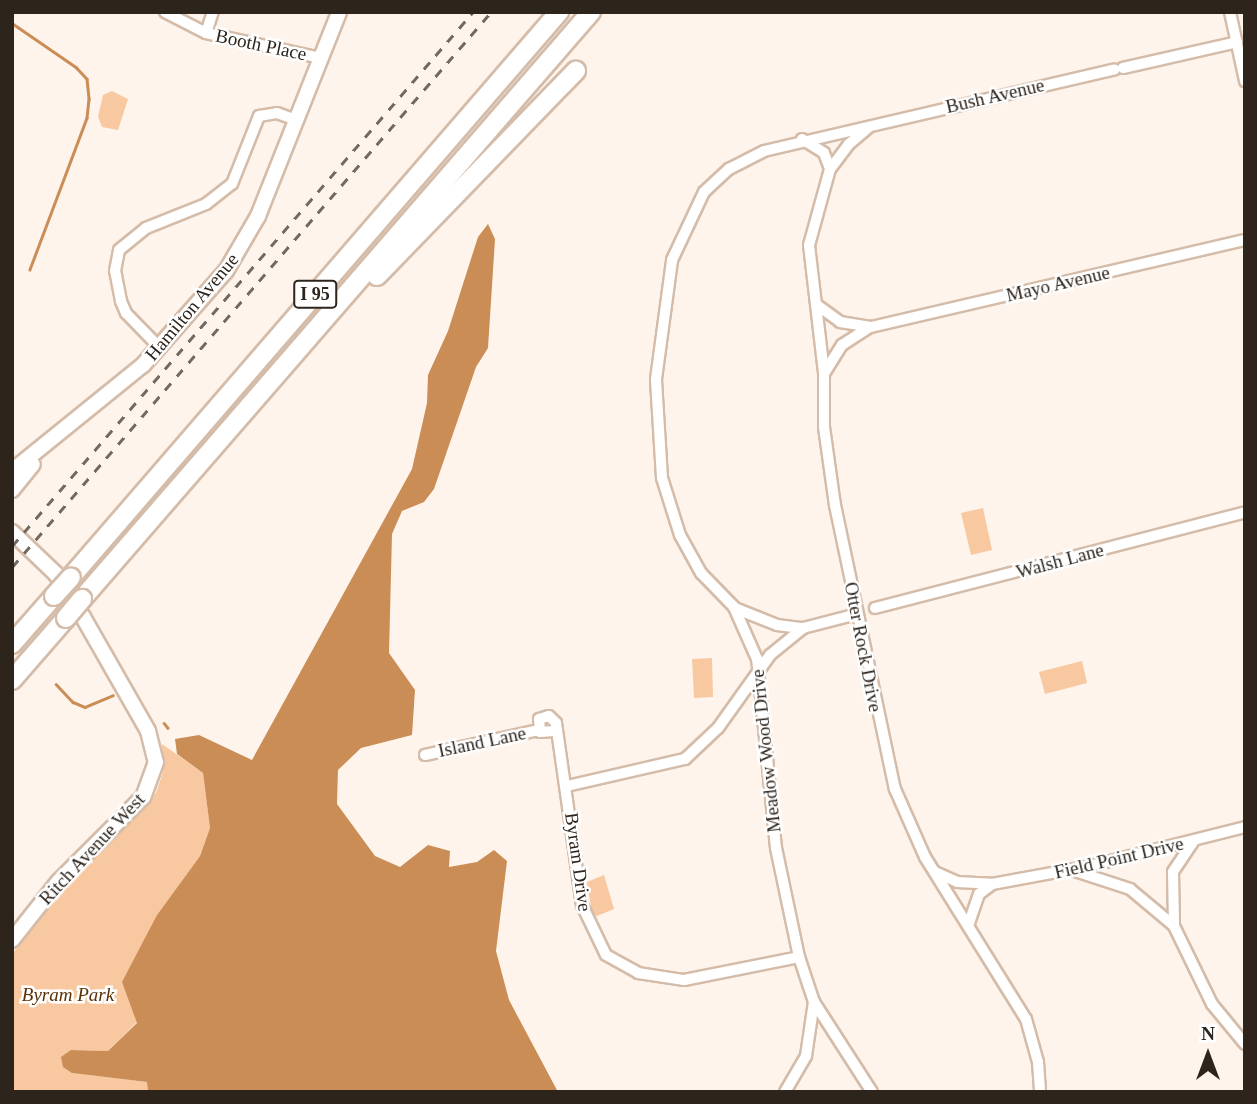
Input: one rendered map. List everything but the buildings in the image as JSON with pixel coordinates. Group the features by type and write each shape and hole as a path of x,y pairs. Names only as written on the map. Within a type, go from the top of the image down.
{"highway":[{"name":"I 95","path":"12,644 559,12"},
{"name":"I 95","path":"12,680 592,12"},
{"path":"284,366 576,71"}],"main road":[{"name":"Hamilton Avenue","path":"12,471 43,448 160,348 246,241 339,12"},
{"name":"Hamilton Avenue","path":"12,490 43,448"},
{"name":"Ritch Avenue West","path":"12,532 55,574 97,640 148,731 154,747 154,774 143,797 58,883 12,940"}],"street":[{"name":"Booth Place","path":"165,12 205,33 321,58"},
{"path":"205,33 213,12"},
{"path":"1230,12 1245,80"},
{"name":"Bush Avenue","path":"874,124 1237,42"},
{"path":"160,348 126,313 116,277 119,250 146,228 206,204 232,184 259,116 277,113 296,120"},
{"name":"Meadow Wood Drive","path":"872,1092 814,1002 799,957 776,848 759,668 734,607 701,573 687,547 662,478 656,379 664,310 678,241 704,192 748,159 802,139 874,124"},
{"name":"Otter Rock Drive","path":"874,124 849,144 830,169 810,246 824,372 827,455 890,774 911,829 1026,1019 1038,1062 1040,1092"},
{"path":"802,139 824,153 830,169"},
{"name":"Mayo Avenue","path":"824,372 842,345 871,327 1245,240"},
{"name":"Mayo Avenue","path":"816,304 841,322 871,327"},
{"name":"Walsh Lane","path":"875,608 1245,512"},
{"path":"734,607 761,620 803,628 857,614"},
{"path":"567,786 685,759 718,728 759,668 803,628"},
{"path":"549,716 556,721 554,731 547,734 539,730 539,719 549,716"},
{"name":"Island Lane","path":"425,755 539,730"},
{"name":"Byram Drive","path":"554,731 567,786 582,905 598,944 615,962 638,973 684,980 714,977 799,957"},
{"name":"Field Point Drive","path":"935,872 957,882 992,884 1070,870 1245,827"},
{"path":"1174,926 1173,872 1195,840"},
{"path":"1070,870 1130,889 1174,926 1212,1004 1245,1044"},
{"path":"969,923 979,894 992,884"},
{"path":"785,1092 806,1056 814,1002"}],"green space":[{"path":"112,91 128,99 118,130 102,127 98,117 103,95"},
{"path":"983,508 992,550 971,555 961,513"},
{"path":"712,658 713,697 694,698 692,659"},
{"path":"1082,661 1087,683 1045,694 1039,672"},
{"name":"Byram Park","path":"162,744 203,773 210,828 200,856 157,915 137,1022 108,1051 71,1050 72,1073 147,1082 148,1092 12,1092 12,954 74,877 156,793 163,772"},
{"path":"604,875 614,909 597,916 592,913 587,882"}],"shaded area":[{"path":"488,224 495,239 488,348 476,367 434,489 424,502 402,511 392,534 389,653 415,690 412,735 361,748 338,770 337,804 375,856 400,867 428,845 450,851 449,867 477,862 494,850 507,861 496,951 509,1000 558,1092 148,1092 147,1082 72,1073 63,1067 61,1057 71,1050 108,1051 137,1023 122,982 157,915 200,856 210,828 203,773 177,754 175,739 199,735 252,760 412,469 427,403 428,375 448,331 478,237"}],"waterway":[{"path":"12,23 76,67 87,79 89,99 87,118 30,270"},
{"path":"56,684 73,702 85,707 113,695"},
{"path":"164,723 168,728"}],"railway":[{"path":"12,546 473,12"},
{"path":"12,567 491,12"}]}
